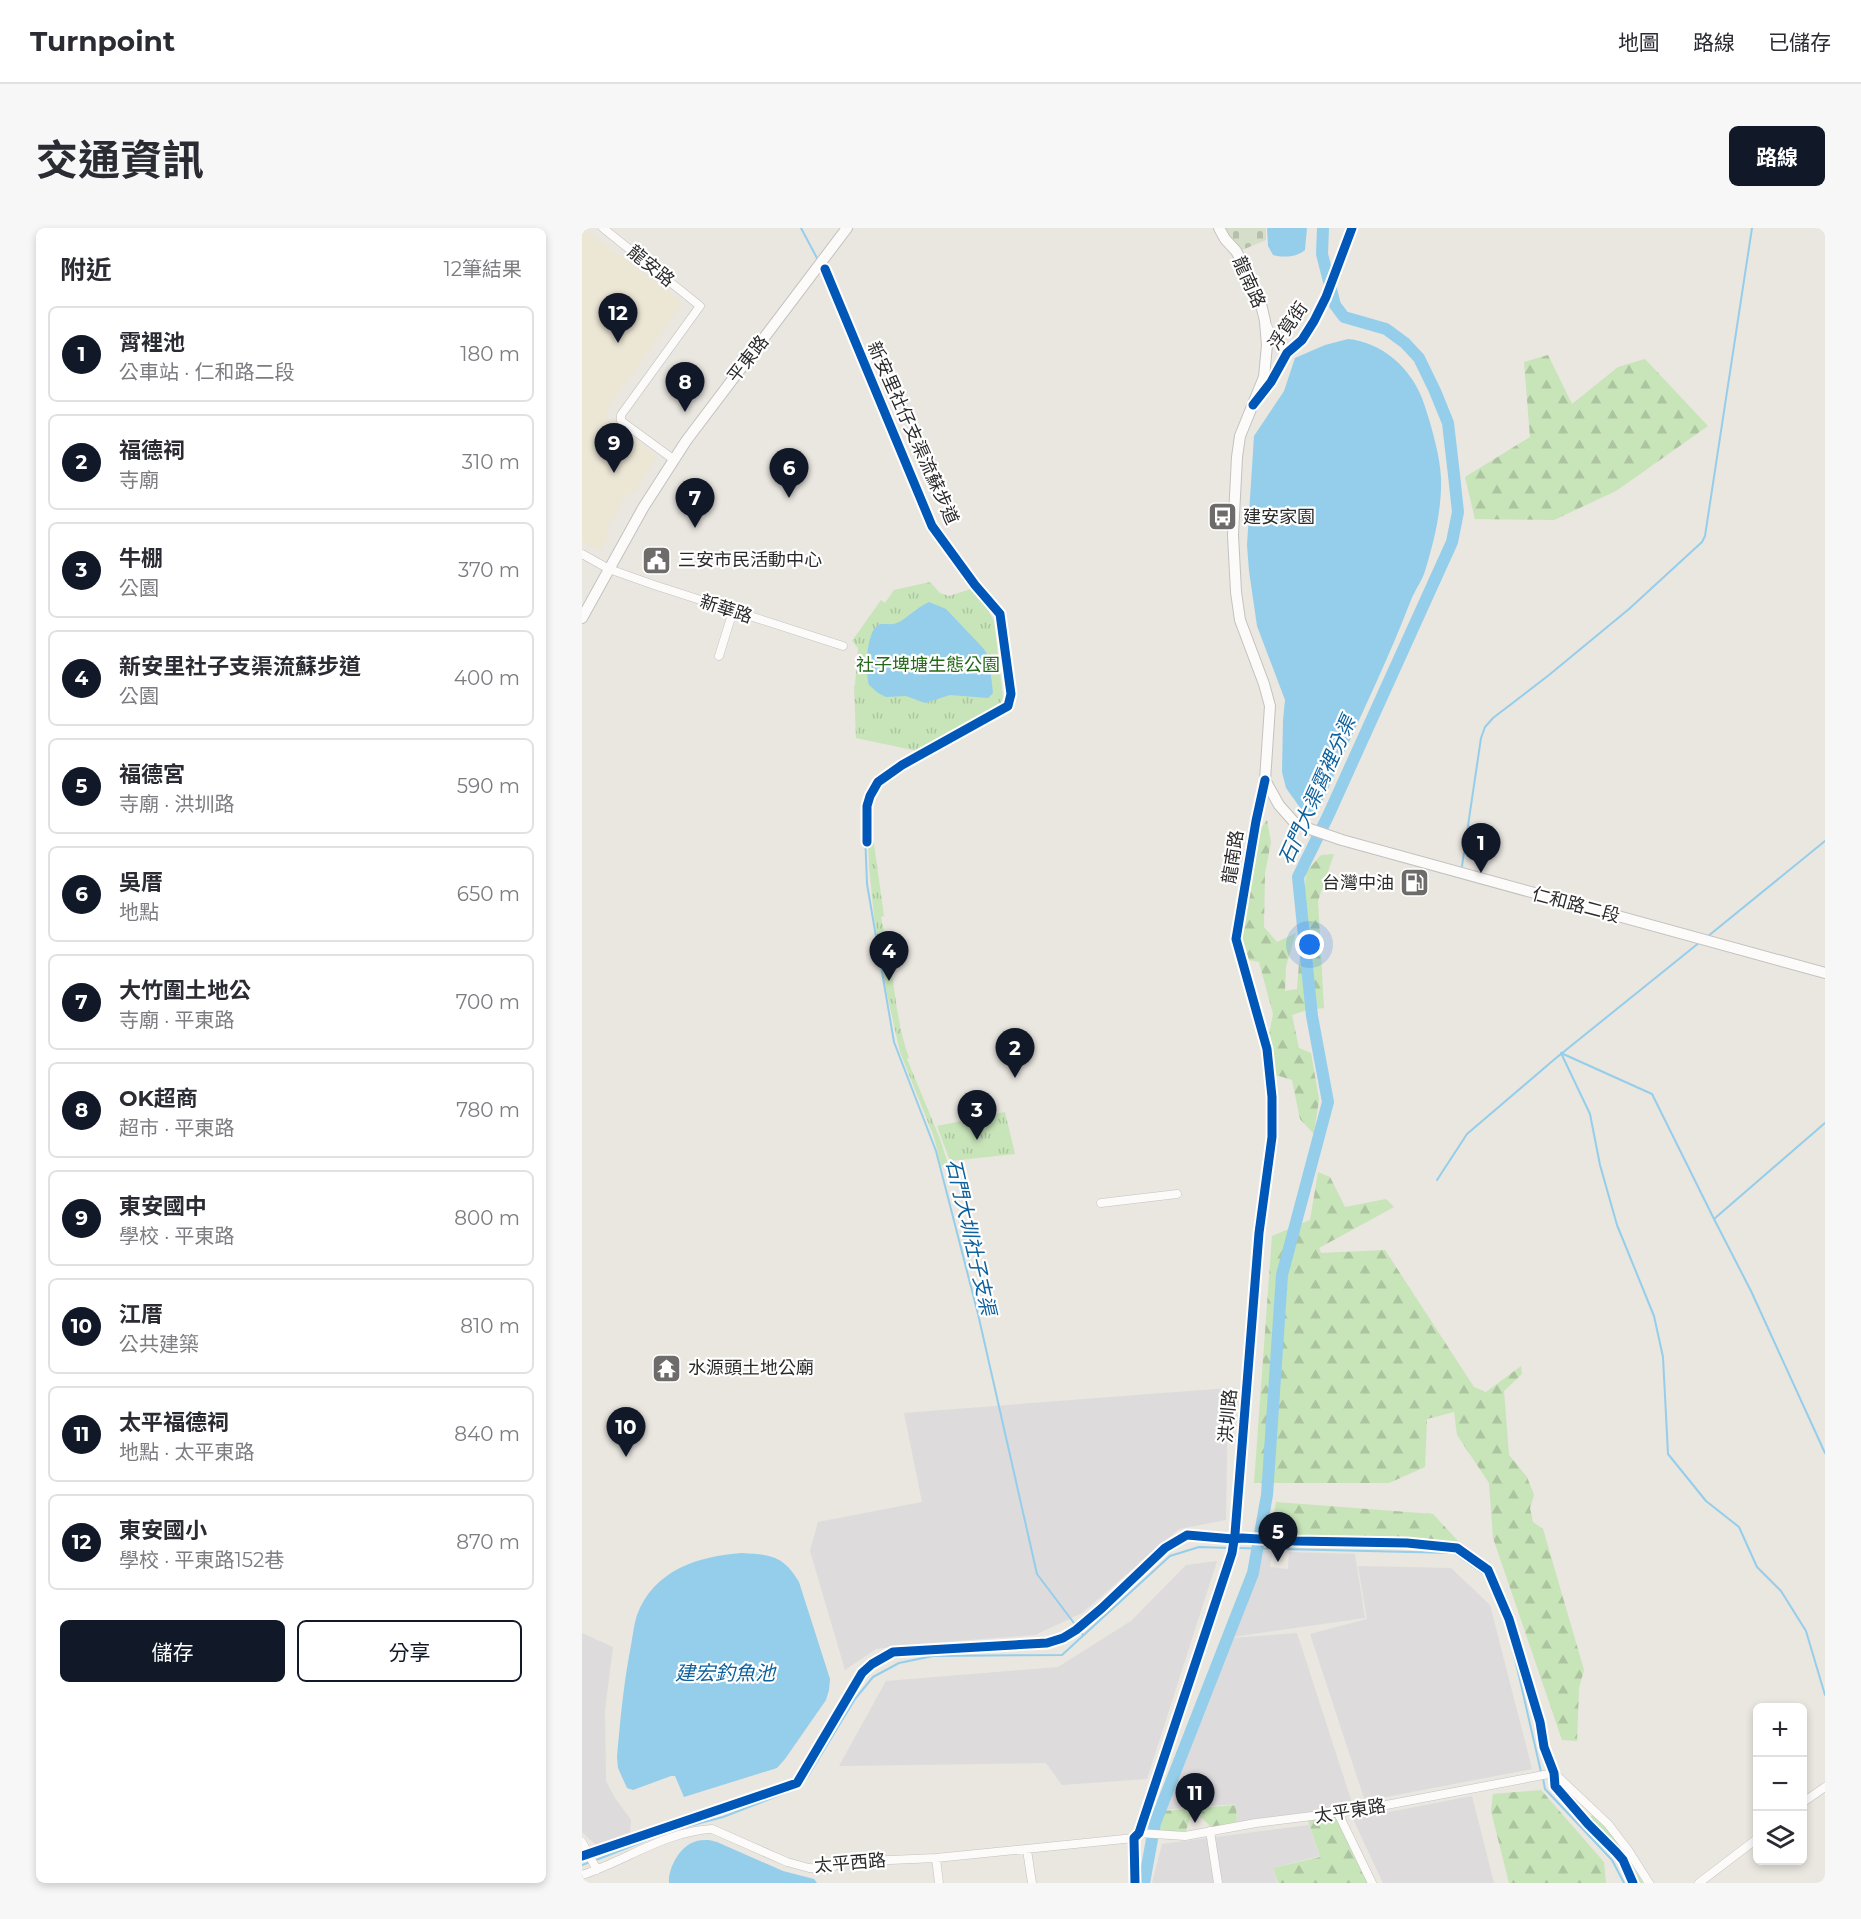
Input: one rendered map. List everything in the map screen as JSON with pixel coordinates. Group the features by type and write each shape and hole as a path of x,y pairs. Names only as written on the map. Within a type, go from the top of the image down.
{"main road":[{"name":"平東路","path":"582,618 674,459 706,412 847,228"},
{"name":"龍南路","path":"1219,228 1236,251 1261,304 1266,321 1267,345 1264,377 1240,436 1233,535 1240,620 1270,706 1265,780"},
{"name":"仁和路二段","path":"1265,780 1279,805 1294,822 1327,835 1825,973"}],"street":[{"name":"龍安路","path":"603,228 700,306 621,415 621,421 674,459"},
{"name":"浮筧街","path":"1253,405 1271,382 1287,353 1302,340 1314,321 1340,260"},
{"path":"1266,321 1271,334 1287,353"},
{"name":"新華路","path":"582,554 609,569 843,646"},
{"path":"719,656 733,611"},
{"name":"龍南路","path":"1236,939 1265,780"},
{"name":"洪圳路","path":"1135,1883 1141,1835 1235,1544 1259,1233 1272,1137 1267,1049 1236,939"},
{"path":"1101,1203 1178,1194"},
{"path":"1084,1624 1165,1548 1188,1535 1235,1544 1286,1540"},
{"path":"587,1855 796,1783 850,1690"},
{"name":"太平東路","path":"1141,1835 1185,1836 1256,1823 1338,1814 1551,1774 1608,1824 1629,1850 1649,1883"},
{"path":"1807,1800 1825,1787"},
{"path":"1338,1814 1372,1883"},
{"name":"太平西路","path":"582,1875 677,1835 706,1829 712,1829 787,1862 809,1868 827,1869 843,1862 936,1858 1027,1850 1141,1835"},
{"path":"1210,1831 1218,1883"},
{"path":"582,1842 596,1868"},
{"path":"1699,1883 1753,1842"},
{"path":"1027,1850 1032,1883"},
{"path":"936,1858 939,1883"}],"shaded area":[{"path":"582,228 683,303 611,403 605,416 657,456 636,490 627,494 622,500 618,507 619,511 607,526 609,535 600,551 582,542"},
{"path":"1228,1388 1226,1520 1179,1529 1082,1613 1035,1635 876,1649 845,1670 810,1551 818,1522 922,1502 904,1413"},
{"path":"1259,1550 1273,1551 1270,1567 1288,1569 1289,1552 1355,1554 1365,1618 1232,1637 1255,1574"},
{"path":"1217,1561 1147,1779 1062,1785 1046,1763 839,1766 886,1681 1058,1667 1131,1621 1186,1565"},
{"path":"1358,1566 1451,1568 1490,1605 1532,1769 1365,1801 1310,1634 1367,1619"},
{"path":"582,1633 613,1647 605,1710 606,1781 631,1820 630,1832 596,1845 582,1832"},
{"path":"1297,1633 1354,1809 1237,1824 1236,1804 1162,1810 1232,1638"},
{"path":"1472,1796 1494,1883 1383,1883 1353,1819"},
{"path":"1309,1825 1319,1856 1273,1868 1277,1883 1152,1883 1162,1844"}],"green space":[{"path":"1224,228 1266,228 1266,240 1242,250 1228,236"},
{"path":"1548,355 1572,404 1618,367 1645,359 1708,426 1616,491 1554,520 1475,519 1465,477 1530,437 1524,362"},
{"name":"社子埤塘生態公園","path":"930,582 940,593 949,596 973,586 977,592 975,594 988,610 994,621 1003,697 999,707 916,752 856,738 854,686 858,648 852,641 881,600 885,603 894,590"},
{"path":"871,797 873,797 870,816 884,916 881,917 898,1016 909,1058 907,1059 948,1164 941,1166 934,1137 900,1052 887,994 874,917 869,865 867,816"},
{"path":"1267,820 1271,842 1265,873 1264,927 1277,942 1296,933 1286,966 1285,991 1297,989 1306,872 1321,855 1334,854 1318,901 1324,1008 1292,1015 1299,1048 1311,1053 1319,1099 1314,1134 1300,1119 1292,1080 1276,1075 1268,1040 1273,1014 1259,962 1249,960 1241,933 1255,837"},
{"path":"1005,1112 1015,1154 950,1161 937,1126"},
{"path":"1318,1172 1330,1177 1345,1207 1386,1199 1394,1207 1319,1248 1321,1253 1385,1250 1474,1387 1486,1392 1521,1366 1522,1374 1504,1391 1509,1455 1527,1477 1534,1495 1530,1508 1533,1522 1543,1529 1584,1670 1579,1688 1577,1741 1562,1740 1493,1538 1489,1483 1457,1435 1454,1412 1427,1419 1425,1467 1389,1483 1254,1483 1272,1236 1310,1220"},
{"path":"1276,1502 1433,1514 1459,1542 1270,1535"},
{"path":"1541,1790 1604,1862 1606,1883 1509,1883 1491,1811 1493,1794"},
{"path":"1236,1805 1237,1825 1212,1828 1199,1815 1190,1817 1186,1831 1155,1833 1162,1811"},
{"path":"1593,1815 1596,1815 1619,1845 1643,1883 1640,1883 1590,1820"},
{"path":"1338,1816 1371,1883 1278,1883 1273,1868 1320,1857 1308,1821"}],"water":[{"path":"1267,228 1307,228 1305,250 1290,256 1273,255 1268,246"},
{"path":"1348,339 1372,345 1383,351 1402,366 1417,387 1437,448 1441,478 1440,502 1424,575 1323,800 1312,817 1301,809 1286,788 1282,772 1285,700 1257,626 1247,545 1254,436 1284,391 1295,358 1325,345"},
{"path":"929,602 946,609 984,649 989,658 993,693 988,698 950,695 925,703 906,696 886,697 869,685 868,653 874,629 881,624 898,623"},
{"name":"建宏釣魚池","path":"742,1553 769,1556 782,1561 799,1582 830,1679 826,1700 777,1768 684,1797 675,1776 633,1790 627,1788 618,1768 617,1757 625,1681 637,1615 654,1587 679,1568 709,1558"},
{"path":"709,1840 783,1871 814,1879 817,1883 669,1883 673,1865 679,1853 696,1841"}],"waterway":[{"path":"801,228 818,260"},
{"name":"石門大渠霄裡分渠","path":"1144,1883 1155,1823 1253,1573 1267,1495 1282,1275 1328,1102 1312,1016 1298,877 1452,542 1458,512 1448,423 1435,391 1419,358 1405,343 1386,329 1344,317 1335,305 1322,254 1323,228"},
{"path":"1462,866 1481,738 1485,727 1493,718 1629,609 1702,542 1705,536 1752,228"},
{"name":"石門大圳社子支渠","path":"822,267 931,528 997,615 1007,694 1005,705 901,761 873,783 864,806 867,884 894,1042 936,1151 978,1314 1037,1574 1083,1635"},
{"path":"1707,937 1825,841"},
{"path":"1437,1180 1467,1134 1556,1058 1700,942"},
{"path":"1561,1053 1590,1114 1600,1165 1617,1225 1654,1316 1663,1357 1668,1454 1706,1501 1739,1527 1757,1567 1781,1591 1806,1631 1825,1695"},
{"path":"1561,1053 1652,1094 1751,1291 1825,1453"},
{"path":"1714,1219 1825,1123"},
{"path":"596,1860 670,1831 723,1817 795,1789 808,1776 855,1699 873,1677 899,1663 933,1656 1062,1655 1170,1556 1199,1547 1230,1548"},
{"path":"1236,1548 1454,1553 1485,1575 1505,1615 1541,1772"},
{"path":"1543,1778 1545,1789 1612,1860 1624,1883"},
{"path":"582,1865 590,1862"}],"cycle path":[{"path":"1253,405 1271,382 1287,353 1302,340 1314,321 1326,297 1352,228"},
{"name":"新安里社仔支渠流蘇步道","path":"825,269 932,526 975,585 1000,614 1011,694 1008,706 902,765 878,782 867,806 867,842"},
{"path":"1135,1883 1134,1838 1139,1833 1232,1553 1235,1534 1259,1233 1272,1137 1272,1097 1267,1049 1236,939 1265,780"},
{"path":"582,1856 797,1783 862,1673 872,1664 893,1652 1047,1643 1063,1638 1102,1608 1165,1548 1187,1535 1233,1539 1407,1543 1457,1548 1488,1570 1509,1619 1540,1722 1544,1747 1554,1773 1555,1786 1623,1860 1633,1883"}],"place":[{"name":"東安國小","path":"618,343"},
{"name":"OK超商","path":"685,412"},
{"name":"東安國中","path":"614,473"},
{"name":"吳厝","path":"789,498"},
{"name":"建安家園","path":"1222,517"},
{"name":"大竹圍土地公","path":"695,528"},
{"name":"三安市民活動中心","path":"657,560"},
{"name":"霄裡池","path":"1481,873"},
{"name":"台灣中油","path":"1415,883"},
{"name":"新安里社子支渠流蘇步道","path":"889,981"},
{"name":"福德祠","path":"1015,1078"},
{"name":"牛棚","path":"977,1140"},
{"name":"水源頭土地公廟","path":"667,1368"},
{"name":"江厝","path":"626,1457"},
{"name":"福德宮","path":"1278,1562"},
{"name":"太平福德祠","path":"1195,1823"}]}
